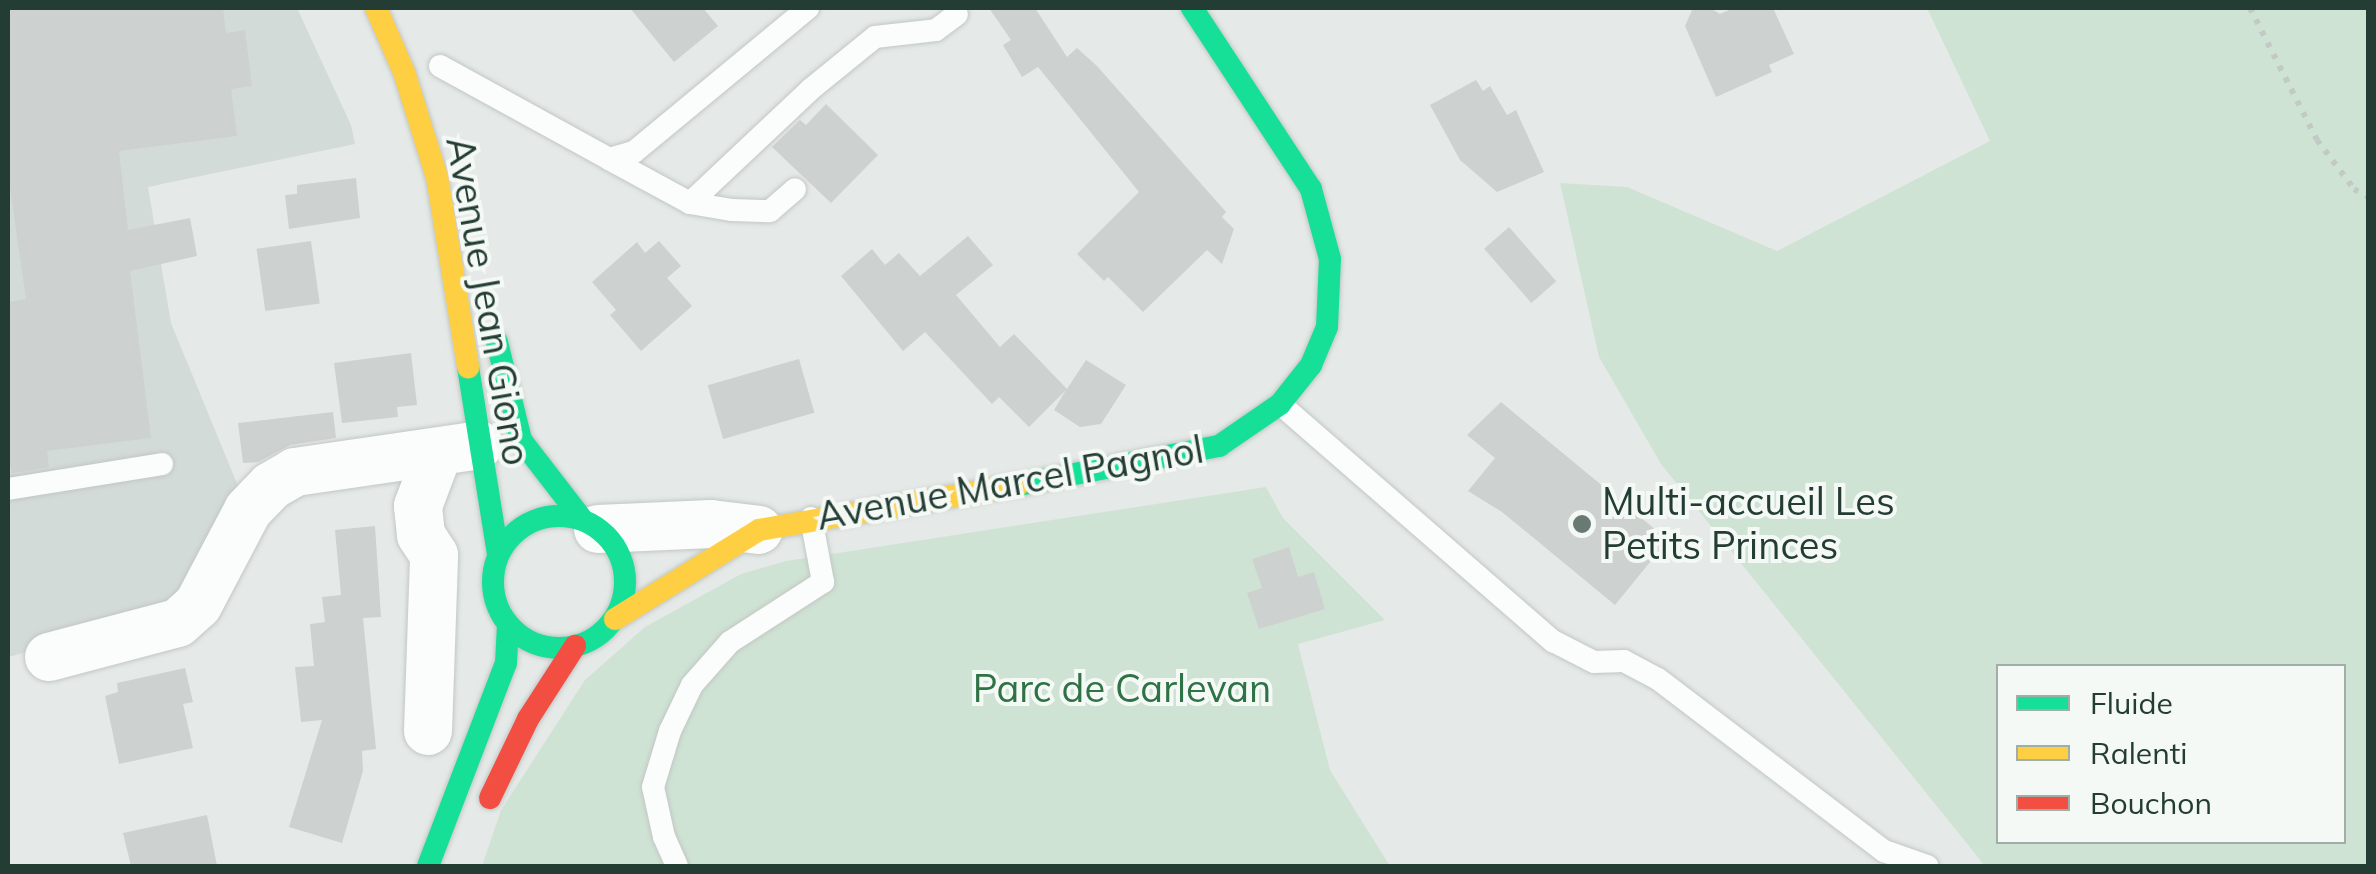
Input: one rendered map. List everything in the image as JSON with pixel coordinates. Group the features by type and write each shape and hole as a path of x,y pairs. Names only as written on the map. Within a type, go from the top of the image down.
{"main road":[{"name":"Avenue Jean Giono","path":"376,8 404,72 437,177 459,449 498,555"},
{"name":"Avenue Marcel Pagnol","path":"614,619 759,530 1151,462 1219,446 1280,404 1311,366 1327,327 1330,260 1312,189 1192,8"},
{"name":"Avenue Jean Giono","path":"427,37 440,66 448,101"},
{"name":"Avenue Jean Giono","path":"492,315 506,393 521,440 590,524"},
{"path":"428,866 506,663 508,624 493,591 498,555 509,538 543,517 590,524 613,543 624,570 623,600 604,631 575,646 528,718 483,814"},
{"path":"508,624 539,644 575,646"}],"street":[{"path":"49,657 178,624 198,605 248,510 271,486 295,472 459,449"},
{"path":"428,730 434,556 422,535 418,506 459,449"},
{"name":"Avenue Marcel Pagnol","path":"590,524 711,524 759,530"}],"lane":[{"path":"609,159 634,152 808,8"},
{"path":"690,203 812,89 875,37 936,30 957,14"},
{"path":"440,66 690,203 770,212 795,189"},
{"path":"1280,404 1553,641 1594,662 1624,661 1658,679 1884,852 1927,866"},
{"path":"8,489 162,464"},
{"path":"677,866 664,837 653,787 670,731 692,684 730,642 823,582 811,518"}],"path":[{"path":"2250,8 2317,140 2354,189 2368,197"}],"shaded area":[{"path":"8,8 297,8 351,125 355,144 148,187 171,323 243,498 174,613 8,657"}],"green space":[{"path":"1927,8 2368,8 2368,866 1985,866 1661,464 1599,357 1560,183 1627,187 1777,251 1990,141"},
{"name":"Parc de Carlevan","path":"1266,487 1283,518 1385,620 1298,644 1330,770 1390,866 482,866 501,810 585,680 645,627 741,574 786,561"}],"building":[{"path":"8,8 223,8 226,33 245,30 252,86 231,89 237,136 119,151 128,230 190,218 197,256 130,271 151,438 47,451 49,467 12,473 8,456 8,302 26,299 8,174"},
{"path":"630,8 703,8 718,26 674,62"},
{"path":"989,8 1035,8 1067,57 1077,48 1097,66 1226,212 1222,217 1234,229 1222,264 1207,250 1143,312 1108,277 1104,281 1077,254 1139,192 1038,67 1022,77 1003,45 1011,40"},
{"path":"1693,8 1710,8 1720,14 1734,8 1773,8 1794,54 1769,65 1772,72 1716,97 1685,26"},
{"path":"1476,80 1483,91 1490,86 1507,115 1516,110 1544,172 1497,192 1460,160 1430,105"},
{"path":"826,104 878,155 831,203 772,147 800,120 806,125"},
{"path":"356,178 360,218 289,229 285,195 297,194 297,185"},
{"path":"1509,227 1556,281 1531,303 1484,249"},
{"path":"968,236 993,265 956,295 1000,347 1014,334 1067,389 1086,360 1126,385 1101,424 1080,427 1054,410 1066,390 1029,427 999,397 992,404 925,332 903,351 841,276 872,249 885,265 899,253 920,276"},
{"path":"311,241 320,303 265,311 257,249"},
{"path":"659,241 681,266 667,278 692,306 641,351 610,315 616,310 592,282 637,242 645,253"},
{"path":"411,353 417,405 397,407 398,417 342,423 334,363"},
{"path":"799,359 814,413 723,439 708,385"},
{"name":"Multi-accueil Les Petits Princes","path":"1501,402 1668,540 1615,605 1502,512 1468,491 1495,458 1467,435"},
{"path":"333,412 336,438 290,445 258,462 243,463 238,423"},
{"path":"375,526 381,617 363,618 376,749 362,751 363,771 342,843 289,827 322,720 301,722 295,667 314,666 310,624 325,622 322,597 341,595 335,530"},
{"path":"1289,547 1298,577 1314,572 1325,609 1259,629 1247,593 1262,588 1252,559"},
{"path":"185,668 193,702 183,704 193,748 119,764 105,696 118,692 117,683"},
{"path":"207,815 217,866 131,866 123,833"}],"traffic: fast":[{"path":"1018,485 1219,446 1280,404 1311,365 1327,327 1330,259 1311,189 1192,8"},
{"path":"497,342 521,440 582,519"},
{"path":"468,367 498,555"},
{"path":"559,516 584,521 606,535 620,557 625,582 620,607 606,629 584,643 559,648 534,643 512,629 498,607 493,582 498,557 512,535 534,521 559,516"},
{"path":"428,866 506,663 508,625"}],"traffic: slow":[{"path":"376,8 404,72 437,177 468,367"},
{"path":"615,619 759,530 1018,485"}],"traffic: jam":[{"path":"490,798 528,719 575,646"}],"place":[{"name":"Multi-accueil Les Petits Princes","path":"1582,524"}]}
